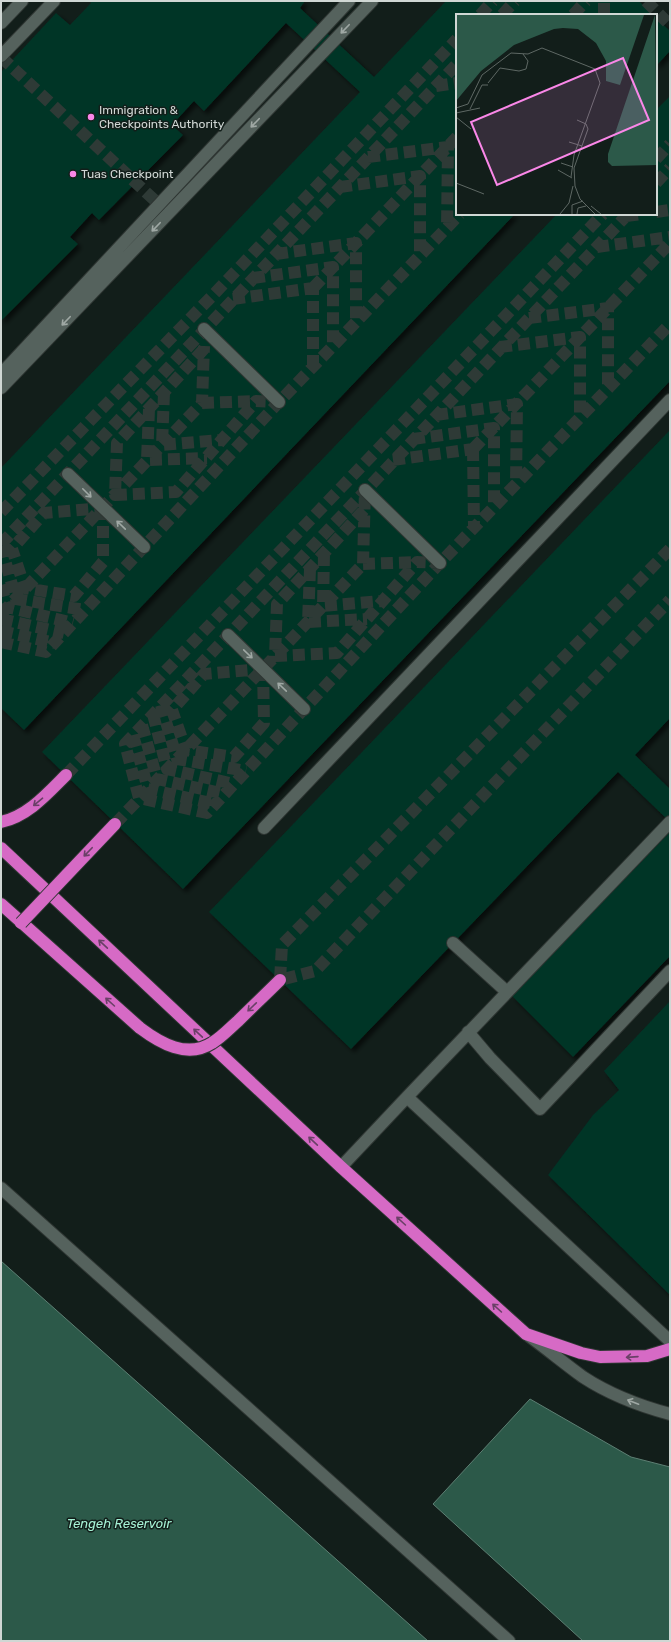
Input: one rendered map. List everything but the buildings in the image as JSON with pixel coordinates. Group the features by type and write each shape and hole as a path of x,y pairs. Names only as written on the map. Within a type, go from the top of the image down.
{"highway":[{"path":"1,822 11,820 23,814 34,806 66,775"},
{"path":"21,923 115,824"},
{"path":"1,848 341,1167 526,1334 581,1353 600,1357 647,1356 670,1349"},
{"path":"1,904 140,1028 171,1047 189,1050 207,1046 222,1036 280,980"}],"lane":[{"path":"1,23 22,1"},
{"path":"1,56 54,1"},
{"path":"1,374 349,1"},
{"path":"1,388 166,211 372,1"},
{"path":"207,332 276,400"},
{"path":"264,828 670,400"},
{"path":"68,474 144,548"},
{"path":"367,492 438,561"},
{"path":"228,634 304,708"},
{"path":"341,1167 468,1032 670,822"},
{"path":"453,943 507,992"},
{"path":"468,1032 490,1058 540,1109 670,971"},
{"path":"407,1096 670,1341"},
{"path":"1,1188 509,1641"},
{"path":"526,1334 584,1378 621,1398 652,1410 670,1414"}],"water":[{"name":"Tengeh Reservoir","path":"1,1261 428,1641 1,1641"},
{"path":"530,1399 631,1457 670,1467 670,1641 583,1641 433,1504"}],"tunnel":[{"path":"481,14 493,1"},
{"path":"503,14 515,1"},
{"path":"574,14 586,1"},
{"path":"604,1 604,14"},
{"path":"646,1 670,25"},
{"path":"1,512 216,292 456,40"},
{"path":"1,57 164,209"},
{"path":"1,544 456,65"},
{"path":"436,86 456,83"},
{"path":"313,288 456,138"},
{"path":"657,158 670,144"},
{"path":"368,157 448,147 447,227"},
{"path":"657,182 670,168"},
{"path":"340,187 420,176 420,256"},
{"path":"657,212 670,210"},
{"path":"1,642 46,652 279,402 459,215"},
{"path":"66,775 602,215"},
{"path":"627,215 125,744 139,798 207,813 440,563 670,324"},
{"path":"626,216 634,215"},
{"path":"597,247 670,237"},
{"path":"276,254 356,243 356,323"},
{"path":"473,449 670,243"},
{"path":"253,278 333,267 333,346"},
{"path":"233,299 313,288"},
{"path":"313,288 313,367"},
{"path":"529,318 608,308 608,388"},
{"path":"500,347 580,337 580,417"},
{"path":"1,614 202,403 204,346"},
{"path":"204,349 117,443 115,495 176,492 256,401 279,402"},
{"path":"164,393 162,445 222,440"},
{"path":"202,403 256,401"},
{"path":"436,415 517,404 516,483"},
{"path":"149,409 147,460 207,458"},
{"path":"413,439 494,428 494,507"},
{"path":"473,449 474,527"},
{"path":"393,460 473,449"},
{"path":"115,824 363,564 365,490"},
{"path":"103,508 103,562 74,596 25,588 12,549 44,513 103,508"},
{"path":"364,510 277,604 275,656 337,653 417,562 440,563"},
{"path":"1,546 16,599 85,610"},
{"path":"670,549 282,945 280,980 315,971 670,600"},
{"path":"324,554 323,606 382,601"},
{"path":"363,564 417,562"},
{"path":"310,569 308,622 367,619"},
{"path":"1,585 7,607 73,623"},
{"path":"1,619 64,633"},
{"path":"1,631 55,643"},
{"path":"263,669 264,723 234,757 186,750 172,710 204,674 263,669"},
{"path":"161,705 177,759 246,771"},
{"path":"153,714 167,769 234,784"},
{"path":"142,725 157,779 225,794"},
{"path":"133,735 148,789 215,804"}],"place":[{"name":"Immigration & Checkpoints Authority","path":"91,117"},
{"name":"Tuas Checkpoint","path":"73,174"}]}
